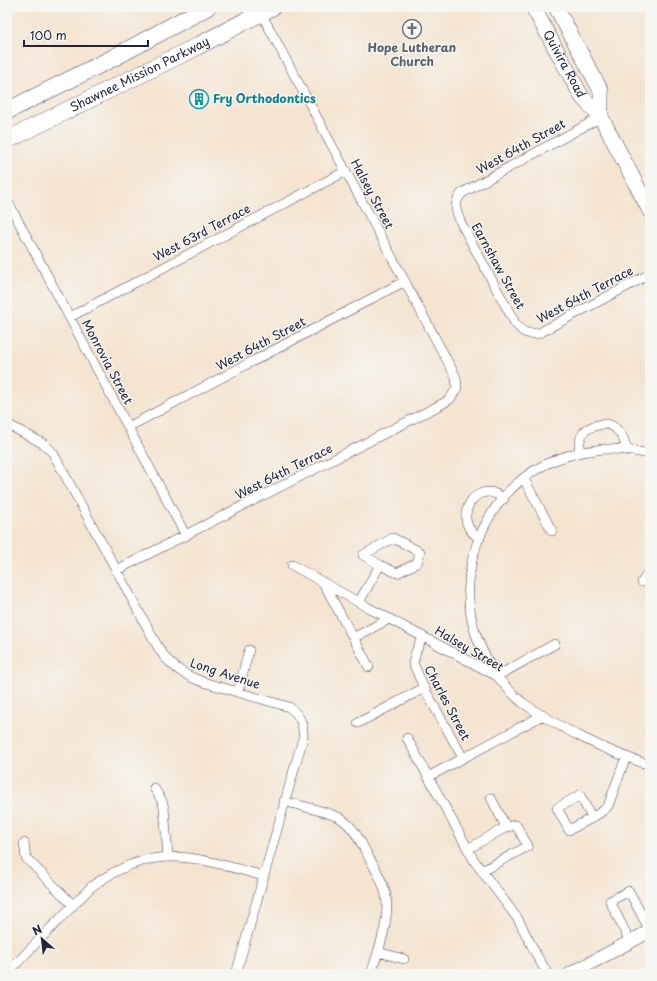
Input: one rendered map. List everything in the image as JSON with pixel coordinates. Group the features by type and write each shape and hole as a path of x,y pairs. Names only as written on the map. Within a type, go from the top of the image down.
{"highway":[{"path":"7,111 113,58 207,7"},
{"name":"Shawnee Mission Parkway","path":"7,140 189,50 265,9"}],"main road":[{"name":"Quivira Road","path":"533,7 582,97 601,117 650,211"},
{"name":"Quivira Road","path":"556,7 601,91 601,117"},
{"path":"547,33 565,24"}],"street":[{"name":"Halsey Street","path":"265,9 346,171 456,377 457,388"},
{"name":"West 64th Street","path":"456,201 462,193 601,117"},
{"name":"West 63rd Terrace","path":"70,317 346,171"},
{"name":"Monrovia Street","path":"7,200 186,536"},
{"name":"Earnshaw Street","path":"456,201 455,210 461,223 515,323 521,331 531,334"},
{"name":"West 64th Terrace","path":"531,334 539,333 650,274"},
{"name":"West 64th Street","path":"128,427 405,281"},
{"name":"West 64th Terrace","path":"117,570 442,404 450,399 457,388"},
{"name":"Long Avenue","path":"7,424 43,444 53,453 158,647 162,654 177,670 189,677 289,707 296,712 302,721 302,738 236,974"},
{"path":"579,453 580,441 583,432 592,426 601,424 610,424 618,430 624,440 627,450"},
{"path":"555,644 497,676 487,661 474,632 469,603 469,582 471,564 489,517 515,486 544,465 562,457 604,449 627,450 650,454"},
{"path":"524,479 552,531"},
{"path":"480,538 470,530 465,519 467,507 472,499 484,493 495,493 504,499"},
{"path":"393,538 420,552 417,563 397,574 380,565 363,555 393,538"},
{"name":"Halsey Street","path":"292,565 389,619 497,676 512,694 542,715 608,750 650,765"},
{"path":"359,602 380,565"},
{"path":"642,582 650,571"},
{"path":"323,582 369,667"},
{"path":"353,638 389,619"},
{"name":"Charles Street","path":"423,637 416,651 413,663 424,688 463,758"},
{"path":"238,692 249,650"},
{"path":"358,723 424,688"},
{"path":"428,777 542,715"},
{"path":"407,738 475,862 518,919 548,974"},
{"path":"592,818 608,806 626,757"},
{"path":"154,788 162,801 164,808 168,857"},
{"path":"491,798 506,827"},
{"path":"284,801 340,818 348,824 354,830 384,886 387,899 387,918 371,974"},
{"path":"468,849 506,827 516,825 528,846 482,871"},
{"path":"24,843 26,858 73,905"},
{"path":"7,973 92,887 106,876 139,861 168,857 194,858 264,876"},
{"path":"570,974 630,942 650,931 629,891 610,901 630,942"},
{"path":"378,952 404,959"}],"place":[{"name":"Hope Lutheran Church","path":"412,29"},
{"name":"Fry Orthodontics","path":"199,99"}]}
